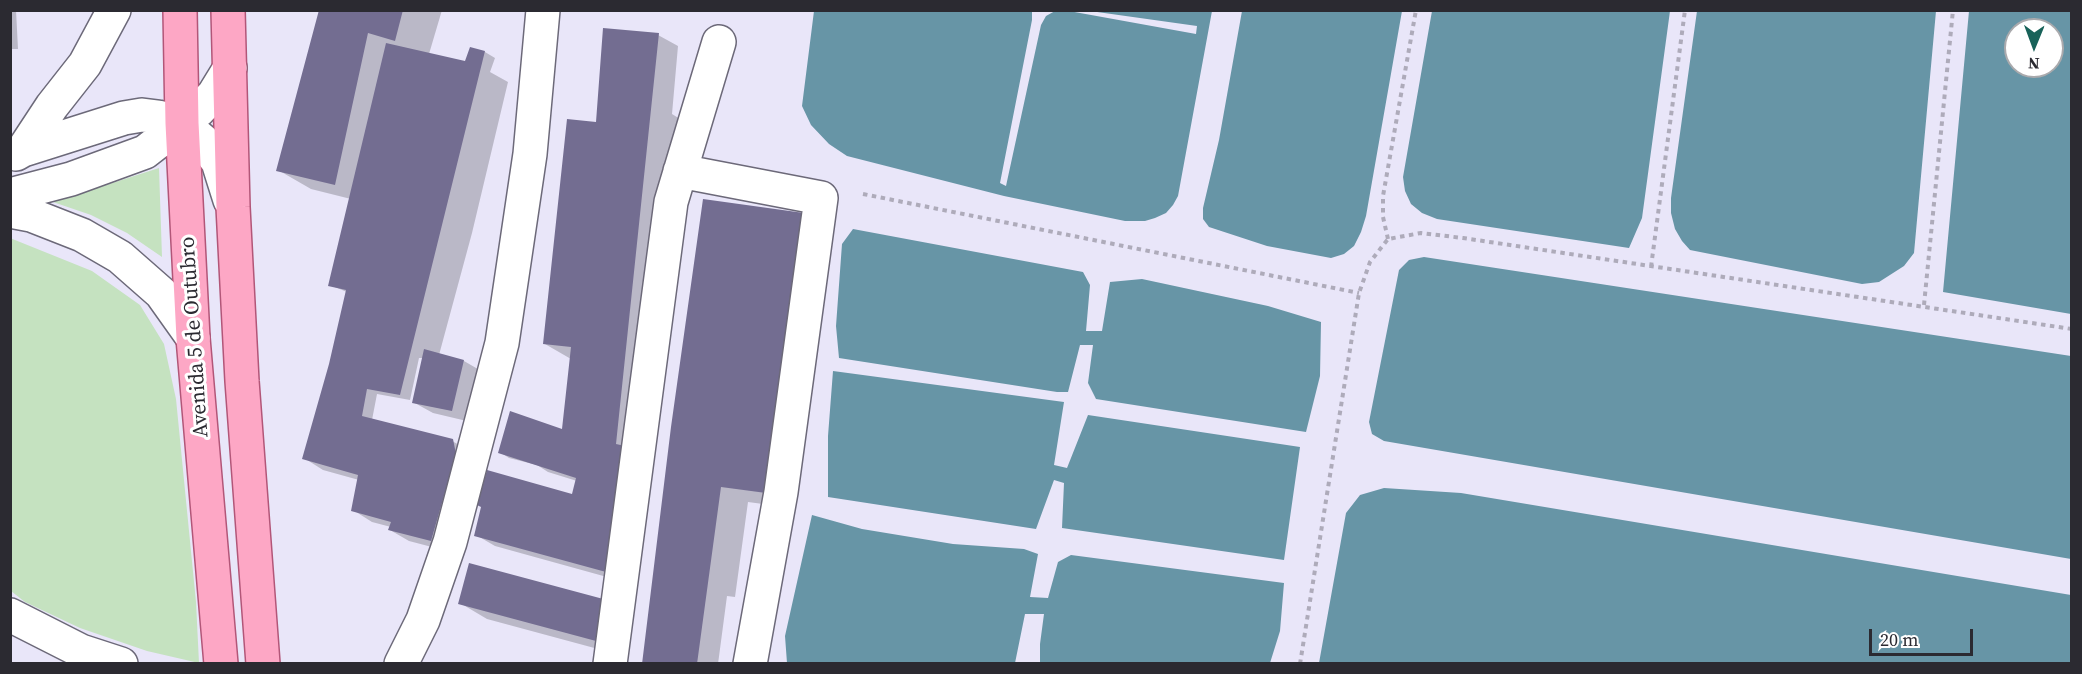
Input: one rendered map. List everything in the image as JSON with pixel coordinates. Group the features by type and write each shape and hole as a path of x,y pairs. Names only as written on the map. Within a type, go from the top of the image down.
{"main road":[{"name":"Avenida 5 de Outubro","path":"180,10 182,123 193,338 220,650"},
{"name":"Avenida 5 de Outubro","path":"228,10 233,207 242,381 262,649"}],"street":[{"path":"17,154 85,64 114,10"},
{"path":"401,663 423,620 450,542 502,343 530,154 543,10"},
{"path":"610,663 671,202 719,42"},
{"path":"10,195 71,179 144,152 199,111 214,94 230,68"},
{"path":"17,154 124,118 142,115 158,117 182,123 202,140 218,162 233,207"},
{"path":"680,171 821,198 781,492 750,663"},
{"path":"10,211 31,215 82,235 120,257 161,293 193,338"},
{"path":"10,615 81,651 121,663"}],"path":[{"path":"1388,238 1383,217 1383,196 1416,10"},
{"path":"1651,267 1685,10"},
{"path":"1924,306 1953,10"},
{"path":"864,194 1359,293"},
{"path":"1300,663 1359,293 1370,262 1388,238 1421,233 2072,329"}],"green space":[{"path":"159,168 162,257 127,233 91,215 53,202"},
{"path":"10,238 92,271 140,305 164,344 176,399 196,602 199,663 147,651 80,628 25,602 11,591"}],"water":[{"path":"814,11 1032,11 1000,183 1006,186 1041,25 1046,16 1055,11 1069,11 1196,34 1197,26 1090,11 1212,11 1178,196 1166,213 1145,221 1125,221 1004,196 847,156 829,144 811,125 802,106"},
{"path":"1242,11 1402,11 1366,216 1354,246 1344,254 1331,258 1267,246 1209,227 1203,219 1203,208 1219,140"},
{"path":"1432,11 1670,11 1642,218 1629,248 1437,219 1422,213 1411,204 1405,191 1403,177"},
{"path":"1697,11 1936,11 1914,253 1904,266 1879,282 1862,284 1690,250 1682,241 1675,229 1671,213 1671,198"},
{"path":"1969,11 2071,11 2071,314 1943,292"},
{"path":"853,229 1083,272 1090,285 1086,331 1102,331 1110,282 1142,279 1268,306 1321,322 1320,376 1306,432 1096,399 1088,383 1093,345 1080,345 1068,392 839,358 836,326 842,244"},
{"path":"1424,257 2071,356 2071,559 1384,441 1372,434 1369,422 1399,270 1409,260"},
{"path":"833,371 1064,402 1054,465 1067,468 1088,415 1300,447 1284,560 1062,528 1064,483 1054,480 1036,529 828,497 828,436"},
{"path":"1384,488 1461,493 2071,595 2071,663 1319,663 1346,513 1360,495"},
{"path":"812,515 862,529 953,544 1024,549 1038,554 1030,597 1048,598 1058,562 1071,555 1284,583 1280,631 1270,663 1040,663 1044,614 1025,614 1015,663 787,663 785,636"}],"building":[{"path":"319,10 403,10 395,41 368,33 335,185 276,171"},
{"path":"603,28 659,33 616,444 625,446 606,572 474,536 481,507 477,505 487,470 572,494 576,478 498,453 510,411 562,429 571,347 543,344 567,119 596,122"},
{"path":"386,43 465,61 470,47 485,51 400,395 367,389 362,416 453,439 456,454 431,541 388,530 391,522 351,511 358,475 302,459 329,364 346,290 328,286"},
{"path":"703,199 804,213 766,493 721,487 697,664 642,664 671,427"},
{"path":"424,349 464,360 452,411 412,403"},
{"path":"469,563 607,600 596,641 458,604"}]}
